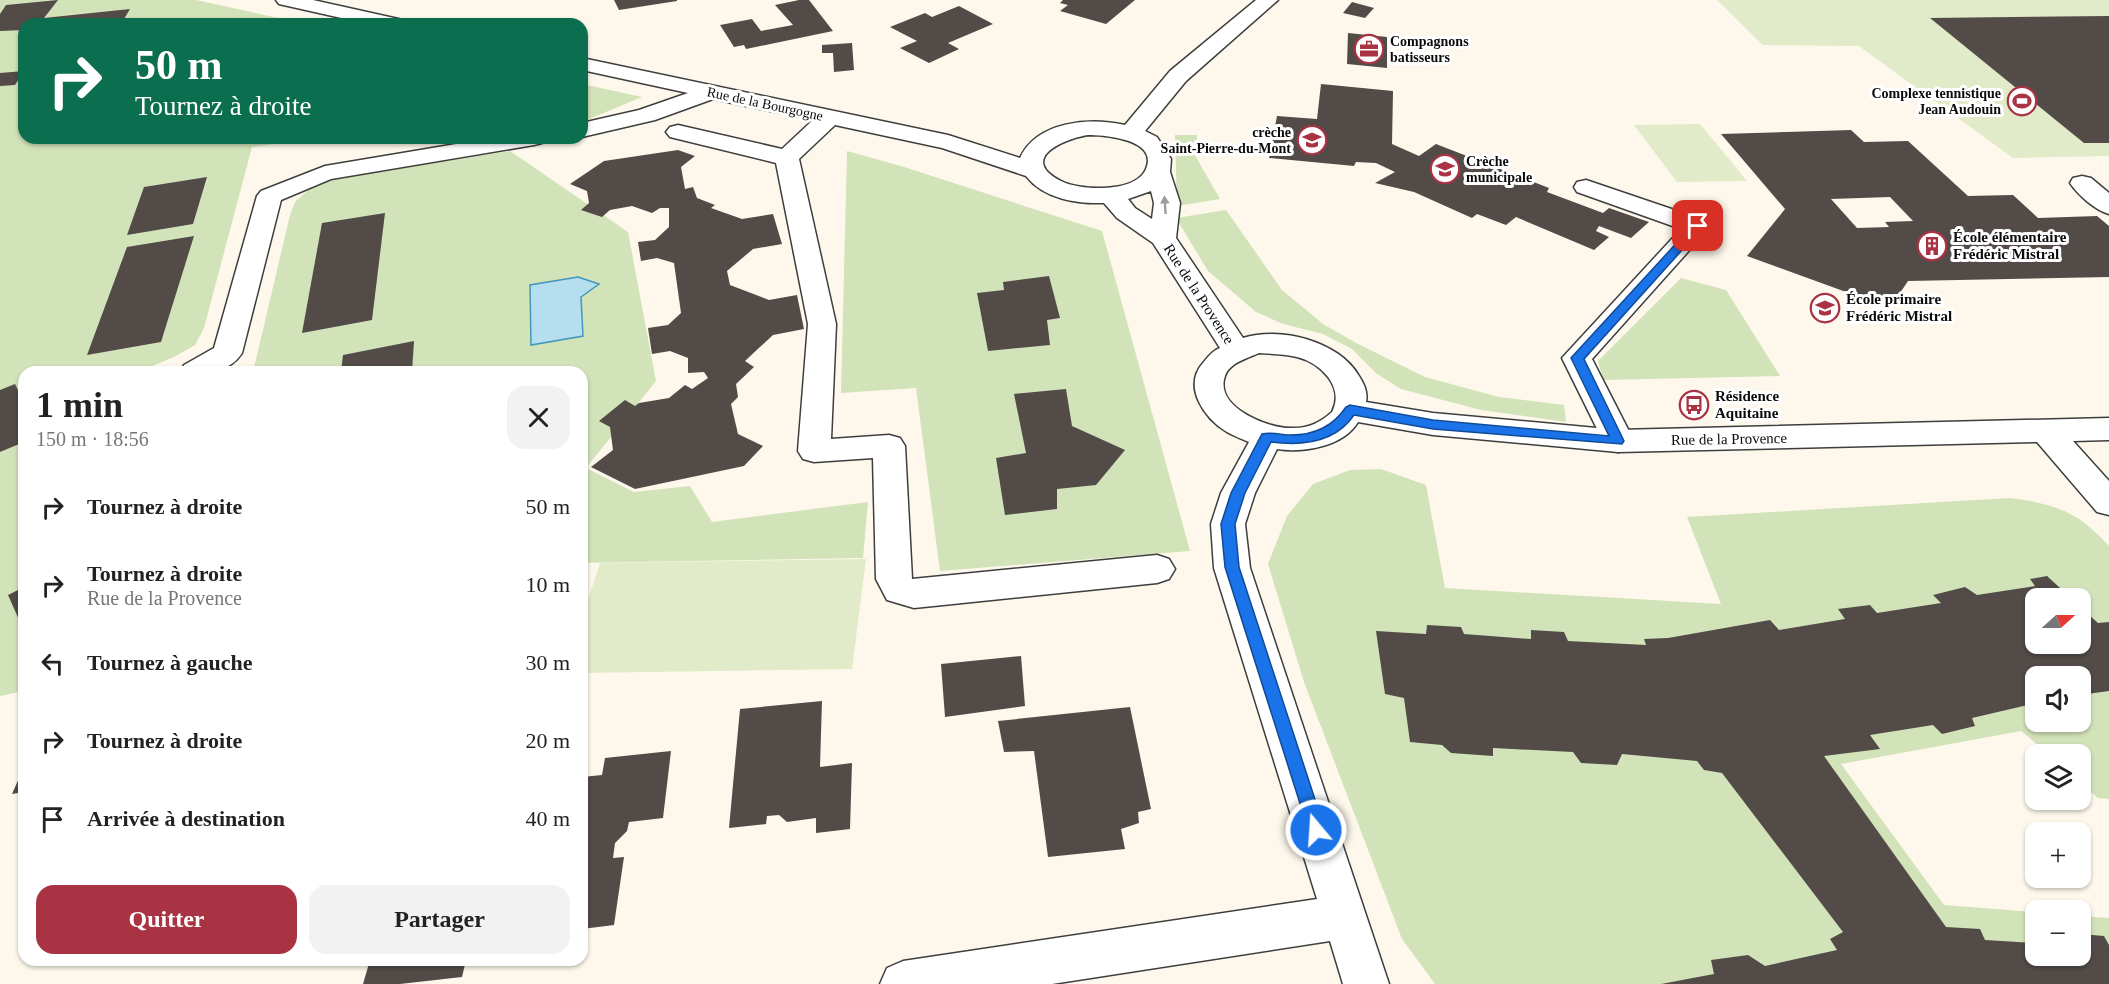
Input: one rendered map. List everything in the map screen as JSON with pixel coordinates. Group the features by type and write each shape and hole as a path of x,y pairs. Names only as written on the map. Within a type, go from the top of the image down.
{"street":[{"path":"286,0 368,18"},
{"path":"1035,171 1032,161 1035,151 1042,142 1062,132 1107,128 1130,134 1178,76 1268,0"},
{"name":"Rue de la Bourgogne","path":"588,65 948,142 1035,171 1043,180 1073,194 1111,195 1132,190 1148,182 1158,172"},
{"path":"588,129 619,124 683,105 710,92"},
{"path":"787,158 802,140 830,117"},
{"path":"678,132 787,158"},
{"name":"Rue de la Provence","path":"1130,134 1151,146 1160,163 1158,172 1167,203 1163,238"},
{"name":"Rue de la Bourgogne","path":"948,142 1042,142"},
{"path":"205,366 227,353 270,196 325,173 498,144"},
{"path":"787,158 822,324 814,451 889,446 894,579 900,590 914,594 1157,569"},
{"path":"2082,183 2109,206"},
{"path":"1586,187 1698,226 1577,358 1618,441"},
{"name":"Rue de la Provence","path":"1111,195 1126,213 1163,238 1236,350"},
{"path":"1255,344 1299,347 1319,355 1336,366 1347,380 1353,395 1350,410 1342,422 1329,432 1299,439 1267,437 1244,430 1226,418 1213,403 1210,395 1208,387 1210,372 1221,359 1236,350 1255,344"},
{"name":"Rue de la Provence","path":"1350,410 1433,424 1618,441 2109,429"},
{"path":"2046,431 2109,503"},
{"path":"1267,437 1238,493 1228,524 1232,567 1366,984"},
{"path":"903,984 1345,917"}],"green space":[{"path":"0,0 196,0 278,18 18,18 18,144 275,144 252,147 204,328 195,345 152,366 18,366 18,692 0,696"},
{"name":"Complexe tennistique Jean Audouin","path":"1717,0 2109,0 2109,156 2013,158 1859,46 1763,45"},
{"path":"588,85 642,97 588,120"},
{"path":"1700,124 1747,181 1677,182 1634,125"},
{"path":"1175,135 1197,135 1196,157 1220,199 1177,206"},
{"path":"510,151 628,232 656,381 588,466 588,366 254,366 295,202 308,190 335,179"},
{"path":"847,151 901,166 1102,231 1190,551 940,571 916,388 841,393"},
{"path":"1226,210 1282,290 1323,324 1425,377 1499,397 1564,405 1566,422 1481,410 1401,389 1377,374 1352,349 1323,334 1283,324 1256,312 1208,271 1176,218"},
{"path":"1681,278 1726,290 1780,376 1603,380 1598,361"},
{"path":"588,469 634,492 690,486 712,522 868,502 863,558 588,563"},
{"path":"1381,469 1426,485 1445,588 1721,604 1687,517 2010,498 2040,503 2076,517 2109,546 2109,799 2098,798 2091,792 2091,744 2037,744 2021,731 1841,764 1944,905 2025,911 2025,966 2091,966 2091,917 2109,918 2109,984 1435,984 1402,939 1304,682 1268,564 1287,516 1313,484 1350,470"},
{"path":"866,559 852,669 588,673 588,600 600,563"}],"water":[{"path":"578,277 599,284 581,297 583,336 531,345 530,285"}],"building":[{"path":"58,0 44,18 18,18 18,30 0,31 0,14 6,5"},
{"path":"614,0 677,0 677,1 619,10"},
{"path":"809,0 833,31 746,49 744,45 734,47 720,25 752,19 761,31 793,25 775,5"},
{"path":"1063,0 1135,0 1106,24 1060,11 1068,5 1060,3"},
{"path":"1352,2 1374,8 1365,18 1343,13"},
{"path":"959,6 993,24 948,43 959,49 929,63 900,48 917,41 890,27 925,13 932,17"},
{"path":"130,9 125,18 44,18"},
{"path":"2109,16 2109,143 2084,143 1930,18"},
{"path":"1348,33 1387,37 1387,68 1347,64"},
{"path":"852,43 854,70 834,72 833,53 822,53 822,45"},
{"path":"18,72 18,80 15,85 0,86 0,73"},
{"name":"Crèche municipale","path":"1321,84 1393,91 1392,144 1419,156 1436,144 1549,188 1547,192 1603,213 1609,208 1649,222 1631,238 1599,226 1596,231 1609,237 1594,250 1516,217 1506,225 1477,214 1472,218 1414,192 1375,183 1395,172 1376,163 1356,162 1354,166 1269,158 1277,116 1317,119"},
{"path":"1851,130 1864,142 1908,141 1968,196 2013,195 2038,218 2097,216 2109,226 2109,277 1908,281 1890,308 1747,256 1785,209 1721,134","holes":["1890,197 1913,221 1885,222 1889,227 1857,228 1831,199"]},
{"path":"678,150 695,156 681,167 685,189 693,187 697,198 715,205 711,208 742,219 773,214 782,244 753,249 727,271 730,285 769,300 797,295 804,329 773,335 745,361 754,367 736,384 738,397 731,404 738,434 763,446 744,466 635,489 591,467 613,450 610,427 599,421 625,400 635,406 639,403 669,398 685,385 692,389 708,378 704,372 688,373 688,358 670,351 652,354 648,328 668,325 681,313 674,263 657,258 641,261 638,242 655,240 669,227 669,208 660,208 652,213 632,206 610,210 602,217 581,210 589,203 587,191 570,184 604,161"},
{"path":"207,177 193,224 127,235 144,187"},
{"path":"385,213 372,320 302,333 322,223"},
{"path":"194,236 161,342 87,355 127,247"},
{"path":"1049,276 1060,318 1047,320 1050,345 988,351 977,293 1004,290 1003,282"},
{"path":"414,341 412,366 342,366 343,355"},
{"path":"15,384 18,390 18,444 0,452 0,390"},
{"path":"1066,389 1072,426 1125,450 1096,485 1057,489 1057,509 1005,515 996,458 1026,453 1014,394"},
{"path":"2047,576 2060,588 2025,588 2025,654 2091,654 2091,617 2098,623 2109,622 2109,691 2091,693 2091,666 2025,666 2025,706 1972,718 1975,726 1942,734 1933,725 1870,735 1880,749 1824,756 1946,927 1980,929 1985,940 2025,942 2025,966 2091,966 2091,935 2104,936 2109,945 2109,984 1661,984 1714,974 1711,960 1748,955 1765,966 1837,950 1830,939 1843,932 1722,773 1704,770 1697,761 1622,754 1617,765 1581,763 1573,752 1493,748 1493,756 1451,753 1442,745 1410,742 1404,698 1385,694 1376,631 1426,634 1427,625 1461,627 1464,634 1531,639 1531,630 1564,632 1568,641 1646,645 1644,639 1668,638 1770,620 1779,630 1845,619 1838,609 1870,605 1877,613 1941,603 1933,595 1965,587 1977,595 2035,586 2030,579"},
{"path":"18,590 18,618 8,595"},
{"path":"1021,656 1025,706 945,717 941,664"},
{"path":"822,701 820,767 852,763 850,829 816,833 816,818 787,822 779,815 767,816 766,824 729,828 740,709"},
{"path":"1130,707 1151,809 1138,812 1139,823 1121,829 1125,849 1048,857 1034,751 1004,752 998,721"},
{"path":"671,751 663,818 629,822 627,831 615,843 613,858 624,857 614,925 588,928 588,776 602,775 605,758"},
{"path":"18,780 18,793 12,794"},
{"path":"368,966 465,966 462,977 400,984 363,984"}],"place":[{"name":"Compagnons batisseurs","path":"1369,49"},
{"name":"Complexe tennistique Jean Audouin","path":"2022,101"},
{"name":"crèche Saint-Pierre-du-Mont","path":"1312,140"},
{"name":"Crèche municipale","path":"1445,169"},
{"name":"École élémentaire Frédéric Mistral","path":"1932,246"},
{"name":"École primaire Frédéric Mistral","path":"1825,308"},
{"name":"Résidence Aquitaine","path":"1694,405"}],"route":[{"path":"1316,830 1232,567 1228,524 1238,493 1267,437 1289,440 1310,438 1329,432 1342,422 1350,410 1433,424 1522,434 1618,441 1577,358 1698,226"}]}
